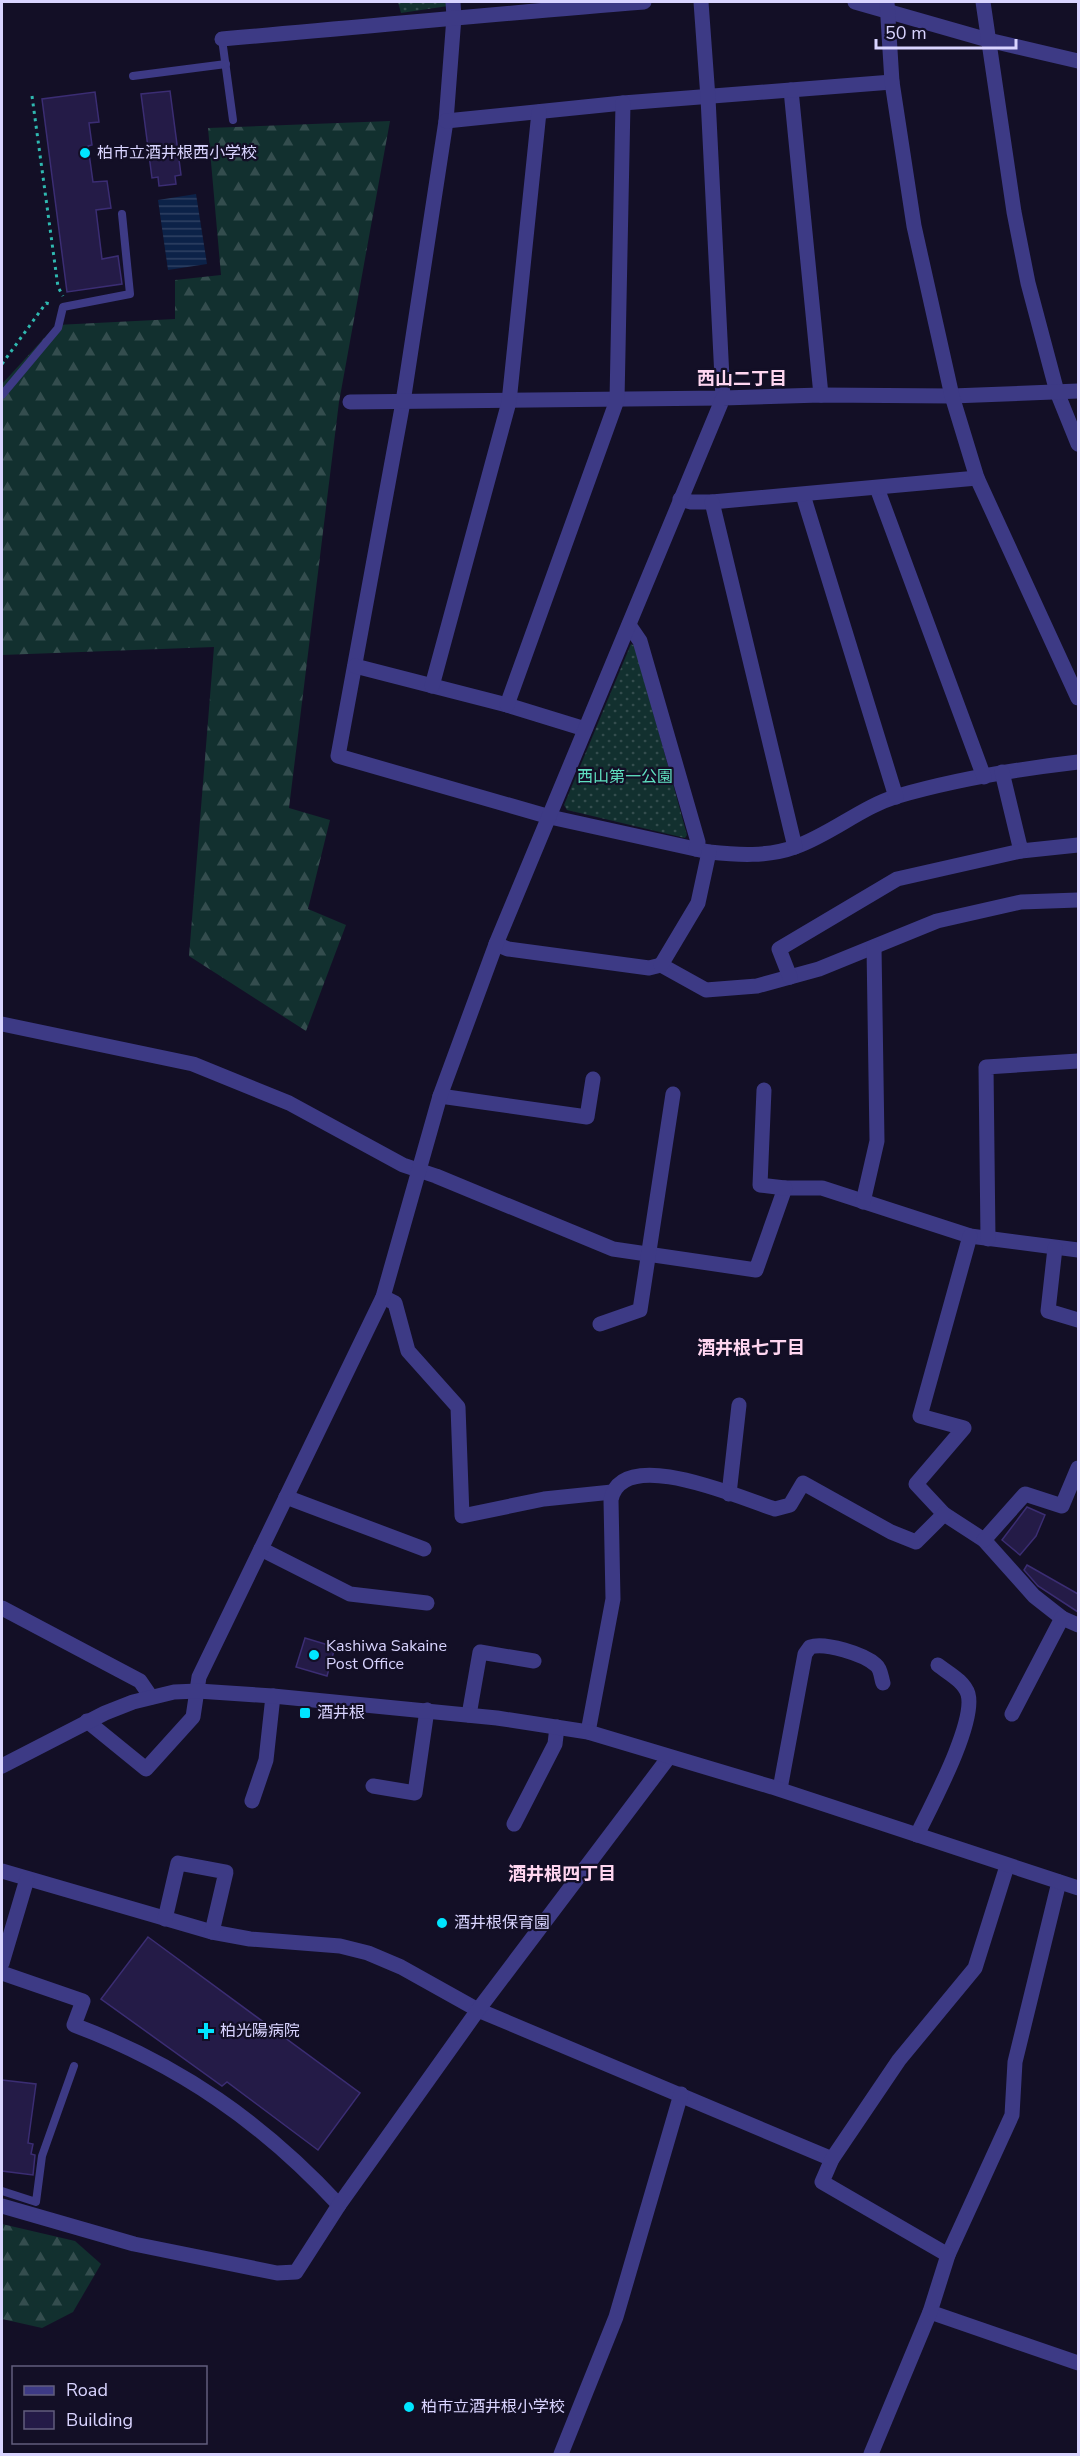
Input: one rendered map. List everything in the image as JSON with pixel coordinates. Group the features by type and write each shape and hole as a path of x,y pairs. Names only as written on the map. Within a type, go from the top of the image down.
{"street":[{"path":"222,39 400,24 453,9 644,2"},
{"path":"87,1721 146,1769 193,1717 199,1677 383,1297 441,1096 496,944 723,398 701,2"},
{"path":"855,2 887,6 988,40 1078,61"},
{"path":"983,2 1016,222 1028,283 1057,392 1078,444"},
{"path":"887,6 892,82 914,226 952,396 977,478 1078,698"},
{"path":"453,9 446,121 403,402 338,756 550,817 702,851 757,854 795,847 896,797 1002,772 1078,762"},
{"path":"446,121 892,82"},
{"path":"790,90 821,394"},
{"path":"507,705 617,399 623,104"},
{"path":"432,686 509,402 539,112"},
{"path":"350,402 509,402 821,394 952,396 1078,391"},
{"path":"680,499 691,502 712,502 977,478"},
{"path":"877,488 984,777"},
{"path":"803,495 896,797"},
{"path":"712,502 795,847"},
{"path":"629,625 640,641 702,851 698,903 661,965"},
{"path":"355,666 507,705 585,729"},
{"path":"1002,772 1021,851"},
{"path":"790,977 779,949 897,879 1021,851 1078,845"},
{"path":"496,944 508,950 649,968 661,965 706,990 758,986 819,969 937,921 1022,902 1078,900"},
{"path":"863,1202 877,1141 874,947"},
{"path":"2,1024 193,1064 289,1103 403,1165 613,1249 756,1270 785,1188"},
{"path":"988,1239 986,1067 1078,1062"},
{"path":"441,1096 587,1117 593,1079"},
{"path":"764,1090 760,1185 822,1188 970,1236 1078,1250"},
{"path":"600,1324 640,1310 673,1094"},
{"path":"970,1236 920,1416 964,1428 916,1484 944,1514 984,1540 1034,1596 1062,1618 1078,1626"},
{"path":"1055,1248 1048,1311 1078,1320"},
{"path":"383,1297 395,1303 408,1351 458,1407 462,1516 544,1499 612,1492 636,1475 655,1474 673,1476 775,1509 790,1505 803,1483 891,1532 916,1542 944,1514"},
{"path":"729,1494 739,1405"},
{"path":"984,1540 1025,1494 1062,1506 1078,1468"},
{"path":"588,1732 613,1599 612,1492"},
{"path":"286,1497 424,1549"},
{"path":"261,1549 350,1594 427,1604"},
{"path":"2,1608 140,1681 151,1697"},
{"path":"1012,1714 1062,1618"},
{"path":"780,1789 805,1654 810,1647 824,1645 865,1657 879,1669 883,1683"},
{"path":"469,1715 480,1652 534,1661"},
{"path":"917,1835 958,1748 969,1705 968,1692 960,1682 938,1665"},
{"path":"2,1766 87,1721 151,1697 198,1691 427,1710 588,1732 780,1789 1078,1888"},
{"path":"252,1801 266,1760 273,1696"},
{"path":"373,1786 415,1792 427,1710"},
{"path":"514,1824 555,1744 557,1727"},
{"path":"2,2206 34,2209 134,2244 276,2273 296,2272 339,2205 478,2010 669,1757"},
{"path":"165,1919 178,1863 226,1872 212,1932"},
{"path":"948,2255 822,2182 832,2159 899,2060 975,1968 1007,1866"},
{"path":"2,1871 212,1932 250,1939 340,1946 368,1953 401,1966 478,2010 832,2159"},
{"path":"2,1963 27,1879"},
{"path":"871,2454 930,2312 948,2255 1012,2115 1015,2062 1059,1882"},
{"path":"2,1973 83,2001 74,2025 151,2058 213,2094 271,2138 302,2166 339,2205"},
{"path":"561,2454 616,2317 681,2094"},
{"path":"930,2312 1078,2363"}],"lane":[{"path":"222,39 233,120"},
{"path":"133,76 226,64"},
{"path":"2,395 58,328 63,307 130,294 122,214"},
{"path":"2,2191 34,2209 42,2156 74,2066"}],"path":[{"path":"2,364 46,303 63,307 63,295 58,287 32,96"}],"green space":[{"path":"398,2 448,2 448,6 401,13"},
{"path":"390,121 339,402 289,808 330,820 308,909 346,925 306,1031 189,956 214,647 2,655 2,384 56,325 175,319 175,280 221,275 208,128"},
{"name":"西山第一公園","path":"631,644 635,646 687,835 685,838 567,810 564,805"},
{"path":"2,2224 75,2241 101,2264 73,2312 42,2328 2,2319"}],"water":[{"path":"196,194 207,264 168,270 158,200"}],"building":[{"path":"170,91 181,175 175,176 176,184 159,186 158,177 152,178 141,94"},
{"path":"95,92 99,122 89,123 92,145 88,146 93,182 107,181 111,208 96,210 102,259 118,256 122,284 67,292 42,99"},
{"path":"1027,1507 1045,1515 1036,1536 1020,1555 1002,1540"},
{"path":"1027,1565 1078,1594 1078,1612 1038,1586 1024,1570"},
{"path":"305,1638 335,1647 327,1676 296,1667"},
{"path":"148,1937 360,2093 318,2150 227,2082 222,2086 101,1999"},
{"path":"2,2080 36,2084 28,2143 33,2144 31,2154 35,2155 33,2175 2,2171"}],"place":[{"name":"柏市立酒井根西小学校","path":"85,153"},
{"name":"Kashiwa Sakaine Post Office","path":"314,1655"},
{"name":"酒井根","path":"305,1713"},
{"name":"酒井根保育園","path":"442,1923"},
{"name":"柏光陽病院","path":"206,2031"},
{"name":"柏市立酒井根小学校","path":"409,2407"}],"district":[{"name":"西山二丁目","path":"742,379"},
{"name":"酒井根七丁目","path":"751,1348"},
{"name":"酒井根四丁目","path":"562,1874"}]}
